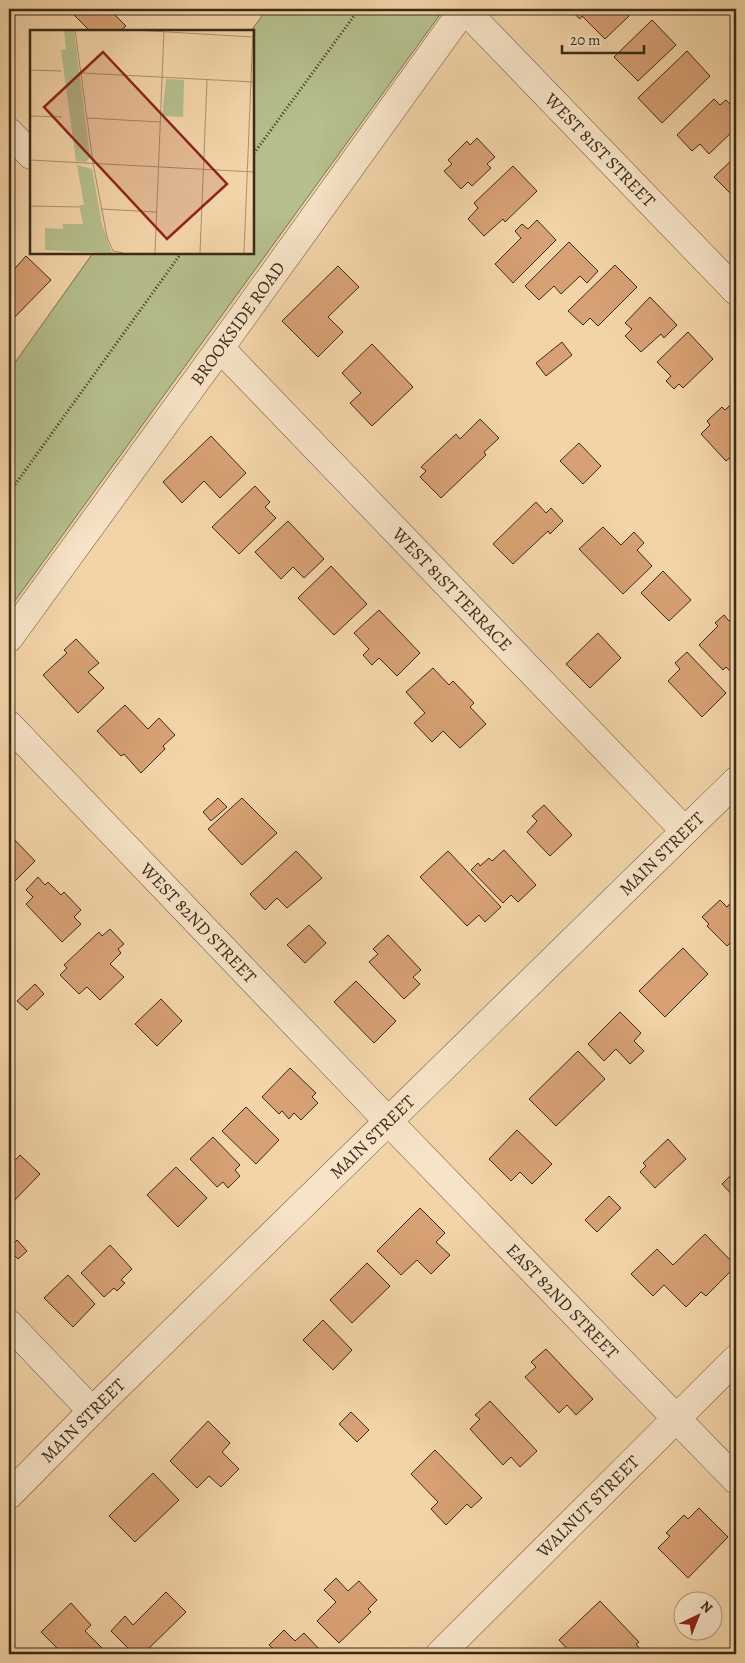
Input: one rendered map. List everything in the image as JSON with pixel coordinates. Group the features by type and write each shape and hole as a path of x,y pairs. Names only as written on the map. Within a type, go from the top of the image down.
{"street":[{"name":"WEST 81ST STREET","path":"464,9 736,291"},
{"name":"BROOKSIDE ROAD","path":"9,638 464,9"},
{"path":"9,132 30,154"},
{"name":"WEST 81ST TERRACE","path":"220,348 685,831"},
{"name":"WEST 82ND STREET","path":"9,725 388,1121"},
{"name":"MAIN STREET","path":"9,1494 736,781"},
{"name":"EAST 82ND STREET","path":"388,1121 736,1480"},
{"path":"9,1324 92,1411"},
{"name":"WALNUT STREET","path":"440,1654 736,1359"}],"path":[{"path":"254,153 359,9"},
{"path":"9,492 181,254"}],"green space":[{"path":"267,9 444,9 9,609 9,371 92,254 254,254 254,30 252,30"}],"building":[{"path":"68,9 109,9 126,26 121,30 89,30"},
{"path":"569,9 622,9 629,16 605,39 582,16 580,19"},
{"path":"652,20 676,45 638,81 614,57"},
{"path":"736,28 736,40 730,34"},
{"path":"687,51 710,76 662,123 638,98"},
{"path":"714,99 720,105 726,100 736,110 731,115 736,121 736,128 709,154 700,144 692,151 677,135"},
{"path":"477,138 495,157 487,164 491,168 472,186 468,182 461,189 444,171 452,164 448,160 467,141 470,145"},
{"path":"736,156 736,199 714,177"},
{"path":"513,166 537,191 505,222 503,219 484,236 468,219 478,208 474,203"},
{"path":"537,220 556,240 513,283 495,264 521,238 515,231 522,224 528,229"},
{"path":"569,242 598,271 587,283 580,276 561,294 554,286 539,300 525,286"},
{"path":"26,256 51,280 9,323 9,275"},
{"path":"615,265 637,287 598,326 590,318 583,325 568,311"},
{"path":"338,266 359,287 328,317 343,332 318,357 282,321"},
{"path":"650,297 677,325 664,338 661,334 641,352 625,336 632,329 625,323"},
{"path":"688,332 713,359 683,388 679,384 674,389 666,381 671,376 657,362"},
{"path":"562,342 572,355 546,376 536,363"},
{"path":"372,344 413,387 372,426 350,403 361,393 342,373"},
{"path":"736,400 736,453 726,461 701,434 710,425 707,421 722,407 725,410"},
{"path":"480,419 499,438 484,452 486,455 441,498 420,477 426,471 421,467 456,434 460,439"},
{"path":"211,436 246,473 220,498 204,481 182,503 163,482"},
{"path":"579,443 601,466 583,484 560,461"},
{"path":"255,486 270,502 265,507 276,518 239,554 212,527"},
{"path":"536,502 546,513 551,508 563,521 550,534 548,531 513,564 493,544"},
{"path":"288,521 324,559 304,578 293,567 281,579 255,552"},
{"path":"603,527 621,545 634,532 644,543 637,550 652,566 623,594 579,549"},
{"path":"331,566 367,604 334,635 298,598"},
{"path":"663,571 691,600 669,621 641,593"},
{"path":"379,610 420,653 397,676 379,658 372,665 363,655 369,649 354,633"},
{"path":"724,615 729,621 732,618 736,623 736,670 733,674 726,667 723,670 699,645 718,626 715,623"},
{"path":"598,633 621,658 590,688 566,664"},
{"path":"76,639 99,663 88,672 104,688 78,713 43,675 67,653 64,650"},
{"path":"687,652 726,693 702,717 668,681 680,669 675,663"},
{"path":"433,668 449,685 453,681 474,703 470,707 486,724 460,748 443,731 432,742 414,723 425,713 406,692"},
{"path":"125,705 148,729 159,718 175,735 163,746 165,749 141,773 124,754 121,756 97,731"},
{"path":"218,798 227,807 211,821 203,812"},
{"path":"242,798 277,833 242,865 208,829"},
{"path":"544,805 572,835 550,856 527,832 537,821 532,816"},
{"path":"9,834 35,861 9,887"},
{"path":"504,850 536,885 518,902 511,895 503,903 471,870 478,863 480,866 489,858 492,861"},
{"path":"296,851 322,878 287,908 277,898 265,910 250,894"},
{"path":"448,851 501,907 485,922 479,915 467,926 420,877"},
{"path":"38,877 45,885 48,882 61,895 64,892 81,910 74,917 81,924 62,942 26,904 33,897 26,890"},
{"path":"735,898 736,937 727,946 707,926 709,924 702,917 720,900 727,907"},
{"path":"309,925 326,943 305,963 287,945"},
{"path":"110,929 124,944 118,949 121,953 110,964 124,977 100,1000 87,987 79,994 60,975 67,968 64,965 99,932 102,936"},
{"path":"388,935 421,970 413,977 420,984 404,999 369,962 378,954 373,949"},
{"path":"683,948 708,974 665,1017 639,991"},
{"path":"356,981 396,1021 374,1043 334,1002"},
{"path":"35,984 44,994 27,1010 17,1001"},
{"path":"161,999 182,1021 157,1046 135,1024"},
{"path":"620,1012 641,1033 634,1041 644,1051 630,1064 616,1049 604,1061 588,1044"},
{"path":"578,1051 605,1079 556,1126 529,1099"},
{"path":"290,1068 316,1093 312,1097 318,1103 301,1120 294,1113 289,1119 282,1111 279,1114 262,1097"},
{"path":"246,1107 279,1140 256,1164 222,1131"},
{"path":"517,1130 552,1164 532,1184 520,1172 511,1181 489,1159"},
{"path":"213,1137 240,1165 235,1170 240,1176 228,1188 223,1182 217,1187 190,1159"},
{"path":"668,1139 686,1159 655,1188 640,1172 646,1166 643,1163"},
{"path":"20,1155 40,1174 9,1206 9,1167"},
{"path":"176,1167 207,1198 178,1227 147,1195"},
{"path":"736,1170 736,1199 722,1184"},
{"path":"609,1196 621,1208 597,1232 585,1220"},
{"path":"420,1208 445,1233 436,1242 450,1255 431,1274 417,1260 401,1275 377,1251"},
{"path":"705,1234 736,1266 706,1296 701,1292 686,1307 664,1285 653,1296 631,1274 657,1249 673,1265"},
{"path":"17,1240 27,1251 18,1259 9,1250"},
{"path":"110,1245 132,1269 121,1280 125,1283 117,1291 114,1288 104,1297 81,1273"},
{"path":"367,1263 390,1286 352,1323 330,1300"},
{"path":"68,1275 95,1304 73,1327 44,1298"},
{"path":"323,1320 352,1350 333,1370 303,1340"},
{"path":"546,1349 593,1399 576,1415 567,1405 559,1413 525,1377 536,1367 531,1362"},
{"path":"490,1401 537,1451 520,1467 511,1457 503,1465 470,1429 480,1419 475,1415"},
{"path":"351,1412 369,1430 357,1442 339,1424"},
{"path":"208,1421 230,1443 222,1452 239,1469 221,1487 209,1476 197,1488 170,1461"},
{"path":"435,1450 482,1498 471,1508 467,1504 446,1525 431,1509 438,1502 411,1474"},
{"path":"153,1473 179,1500 135,1542 109,1516"},
{"path":"699,1508 728,1537 688,1578 658,1548 670,1536 666,1533 684,1515 688,1519"},
{"path":"336,1578 348,1591 359,1581 377,1600 368,1609 371,1612 339,1643 317,1621 336,1602 324,1590"},
{"path":"166,1592 186,1612 143,1654 134,1654 111,1631 125,1616 133,1625"},
{"path":"600,1601 639,1642 636,1644 644,1654 593,1654 588,1649 583,1654 572,1654 559,1640"},
{"path":"71,1603 91,1625 85,1631 108,1654 63,1654 41,1632"},
{"path":"284,1630 295,1641 304,1633 322,1652 320,1654 279,1654 269,1645"},
{"path":"9,1645 18,1654 9,1654"}]}
